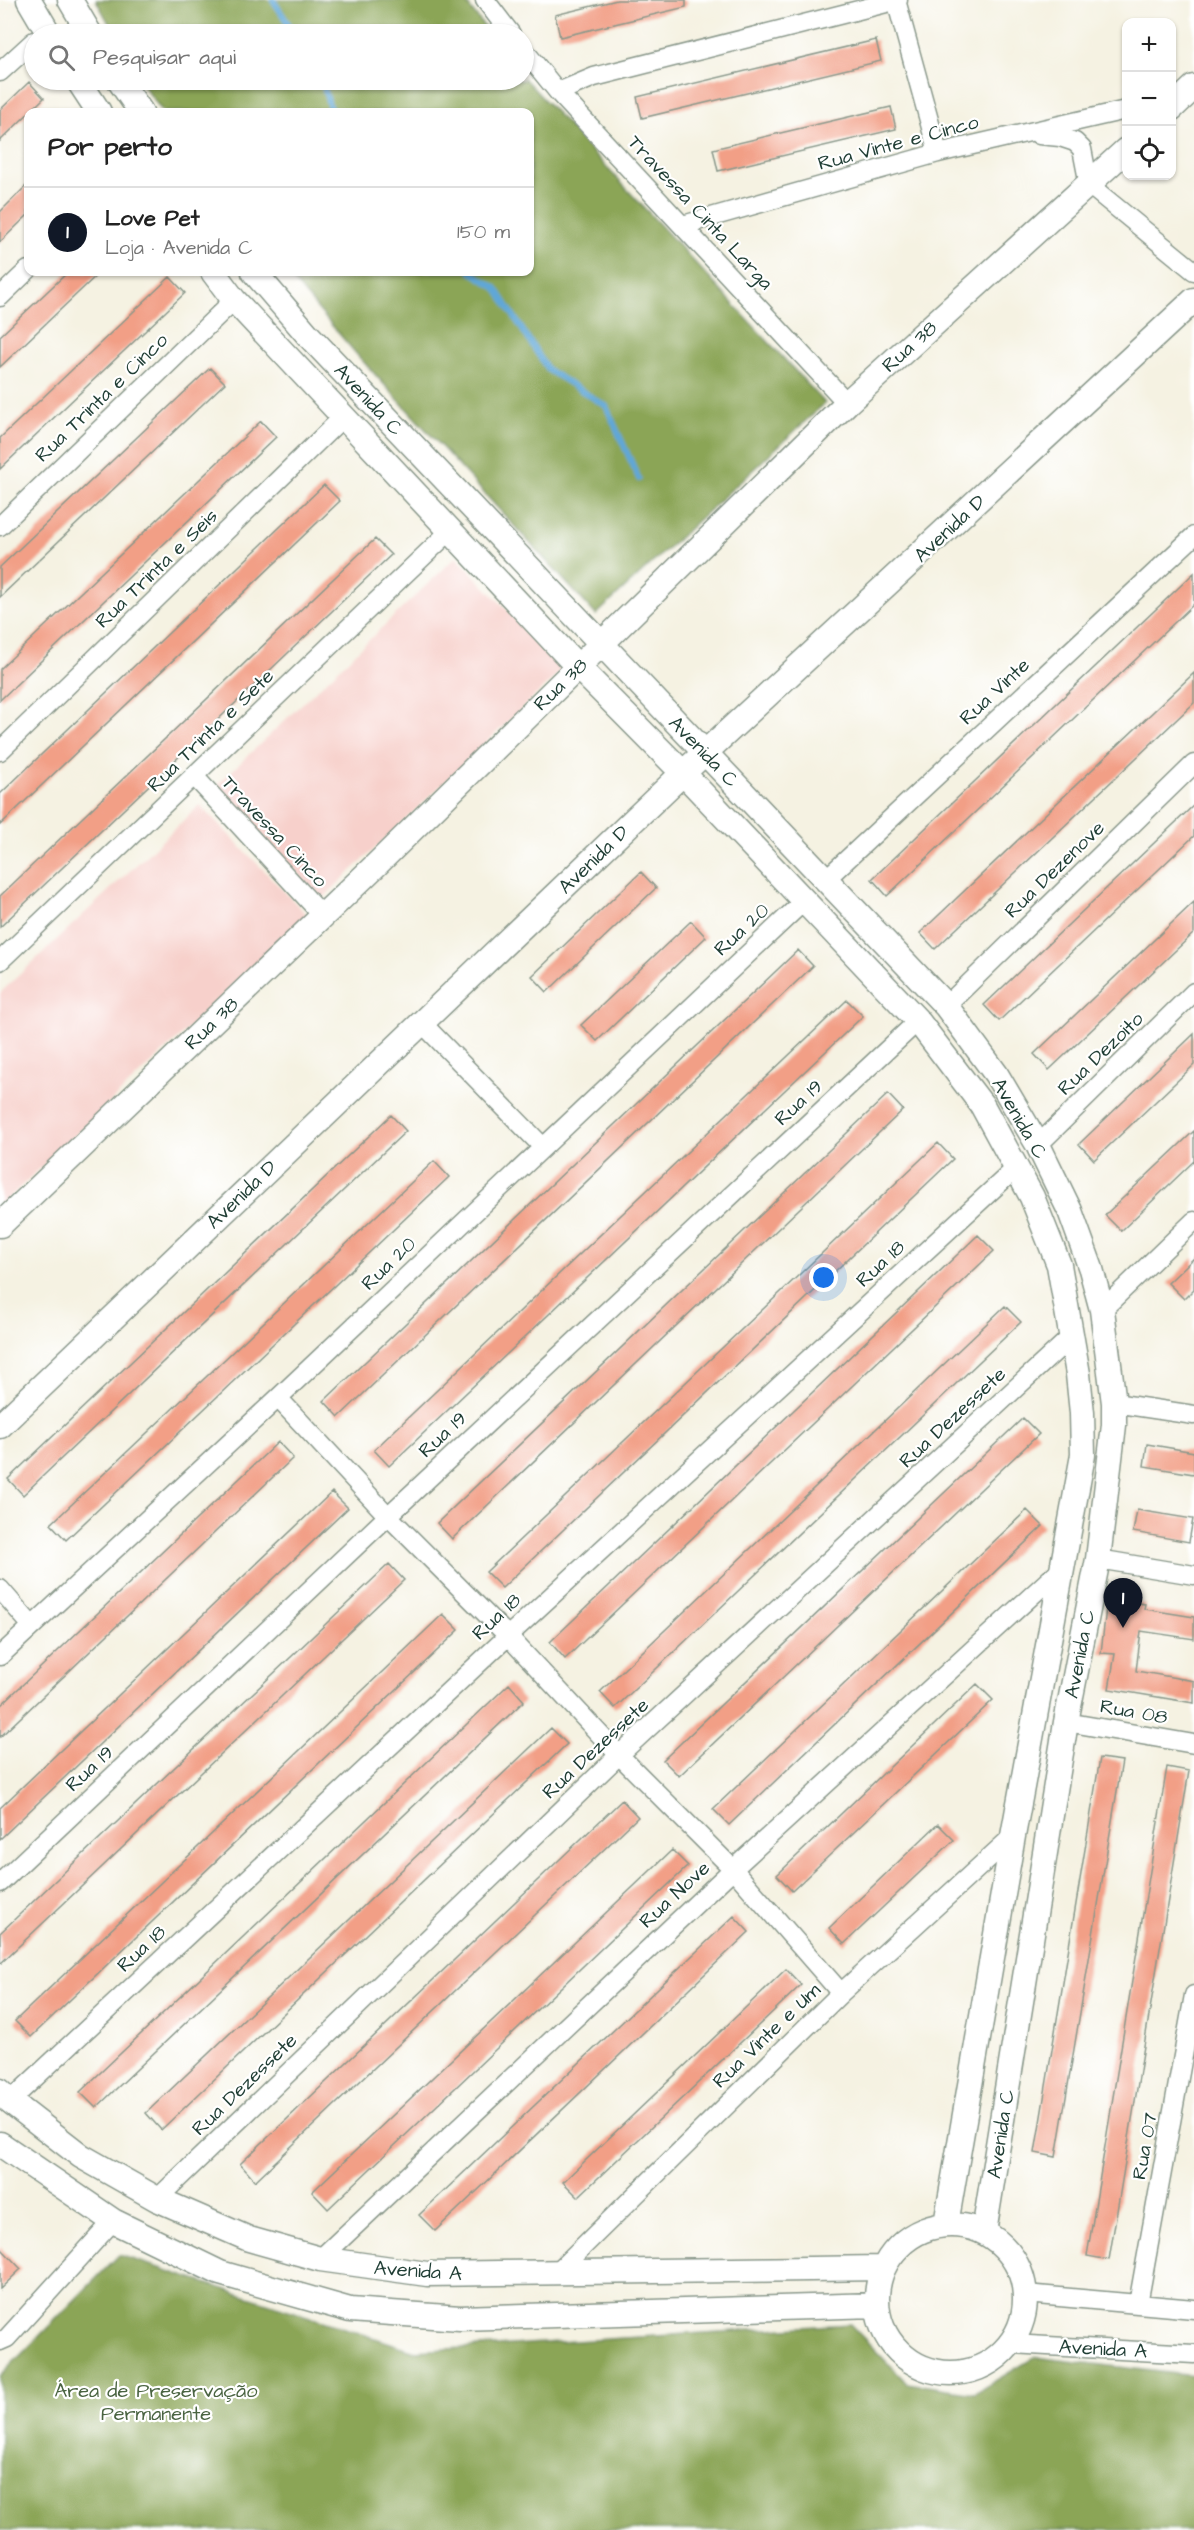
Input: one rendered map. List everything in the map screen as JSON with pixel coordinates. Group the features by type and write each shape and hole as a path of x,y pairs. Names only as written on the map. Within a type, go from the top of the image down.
{"street":[{"path":"29,0 39,24"},
{"path":"70,0 84,24"},
{"path":"485,0 503,24"},
{"path":"558,92 594,77 897,0 938,153"},
{"path":"0,72 24,51"},
{"name":"Travessa Cinta Larga","path":"534,62 558,92 847,403"},
{"path":"85,90 96,108"},
{"path":"126,90 138,108"},
{"name":"Rua Vinte e Cinco","path":"683,225 938,153 1122,111"},
{"path":"1022,134 1060,137 1075,142 1082,149 1089,185 1194,271"},
{"name":"Rua 38","path":"0,1225 322,916 847,403 1122,154"},
{"path":"0,297 24,274"},
{"name":"Avenida C","path":"216,276 234,300 578,667 805,900 918,1021 981,1105 1032,1197 1059,1265 1072,1336 1082,1413 1083,1455 1013,1836 946,2224"},
{"name":"Avenida C","path":"257,276 308,335 946,1006 996,1074 1038,1145 1070,1211 1091,1269 1102,1310 1114,1403 1106,1498 1098,1559 1066,1722 984,2232"},
{"name":"Rua Trinta e Cinco","path":"0,526 234,300"},
{"name":"Avenida D","path":"0,1426 683,773 1194,300"},
{"name":"Rua Trinta e Seis","path":"0,751 343,417"},
{"name":"Rua Trinta e Sete","path":"0,961 450,531"},
{"name":"Rua Vinte","path":"826,879 1194,536"},
{"name":"Rua Dezenove","path":"946,1006 1194,764"},
{"name":"Travessa Cinco","path":"194,776 322,916"},
{"name":"Rua 20","path":"0,1656 278,1398 805,900"},
{"name":"Rua Dezoito","path":"1038,1145 1194,992"},
{"name":"Rua 19","path":"0,1883 388,1516 918,1021"},
{"path":"421,1022 543,1147"},
{"name":"Rua 18","path":"5,2096 1016,1168"},
{"path":"1102,1310 1194,1221"},
{"name":"Rua Dezessete","path":"157,2199 619,1755 1072,1336"},
{"path":"278,1398 388,1516 508,1636 619,1755 733,1869 841,1993"},
{"path":"1114,1403 1194,1415"},
{"path":"1098,1559 1194,1575"},
{"name":"Rua Nove","path":"320,2259 733,1869 1062,1567"},
{"path":"0,1589 32,1626"},
{"name":"Rua 08","path":"1066,1722 1194,1744"},
{"name":"Rua Vinte e Um","path":"556,2273 841,1993 1013,1836"},
{"name":"Rua 07","path":"1138,2304 1194,1995"},
{"name":"Avenida A","path":"5,2096 81,2156 157,2199 249,2239 320,2259 427,2274 883,2268"},
{"path":"0,2144 113,2221 220,2272 350,2310 460,2318 876,2305"},
{"path":"0,2341 7,2338 113,2221"},
{"path":"946,2224 966,2226 984,2232 1000,2243 1014,2258 1022,2275 1026,2294 1025,2312 1020,2329 1011,2344 994,2361 971,2371 947,2373 923,2368 902,2355 886,2337 876,2305 876,2290 883,2268 898,2246 920,2231 946,2224"},
{"path":"1026,2294 1194,2309"},
{"name":"Avenida A","path":"1011,2344 1194,2354"}],"shaded area":[{"path":"456,557 564,668 322,899 214,788"},
{"path":"200,805 308,916 0,1206 0,993"}],"green space":[{"path":"96,0 464,0 482,24 109,24"},
{"path":"534,89 825,403 596,615 359,357 289,276 534,276 534,108 160,108 146,90"},
{"name":"Área de Preservação Permanente","path":"119,2255 415,2351 850,2324 907,2383 975,2393 1035,2357 1194,2376 1194,2530 0,2530 0,2376"}],"building":[{"path":"617,0 686,0 686,7 560,37 555,15"},
{"path":"876,40 881,61 642,118 637,97"},
{"path":"24,87 24,90 36,90 44,98 34,108 24,108 24,118 0,141 0,110"},
{"path":"891,107 896,129 718,171 713,149"},
{"path":"24,188 24,219 0,242 0,212"},
{"path":"64,276 96,276 0,367 0,336"},
{"path":"170,277 185,293 0,469 0,438"},
{"path":"210,368 225,383 0,597 0,567"},
{"path":"261,421 276,437 0,700 0,669"},
{"path":"324,485 340,501 0,825 0,794"},
{"path":"375,539 391,555 0,927 0,896"},
{"path":"1194,573 1194,604 887,896 872,879"},
{"path":"1194,673 1194,703 935,949 920,933"},
{"path":"1194,805 1194,836 999,1021 984,1005"},
{"path":"641,872 656,888 547,992 532,976"},
{"path":"1194,902 1194,933 1049,1070 1034,1054"},
{"path":"691,921 706,937 597,1041 581,1025"},
{"path":"798,950 813,966 339,1417 324,1401"},
{"path":"847,1000 863,1016 389,1466 374,1450"},
{"path":"1194,1034 1194,1065 1094,1160 1079,1144"},
{"path":"888,1094 903,1110 452,1539 437,1523"},
{"path":"391,1115 406,1131 23,1495 8,1479"},
{"path":"1194,1131 1194,1161 1121,1231 1105,1215"},
{"path":"938,1143 953,1159 502,1588 486,1572"},
{"path":"434,1161 449,1177 66,1540 51,1524"},
{"path":"978,1235 994,1251 565,1659 550,1642"},
{"path":"1194,1258 1194,1289 1184,1299 1168,1283"},
{"path":"1005,1306 1021,1322 615,1708 600,1692"},
{"path":"1023,1418 1039,1434 679,1776 663,1760"},
{"path":"278,1442 293,1458 0,1737 0,1706"},
{"path":"1147,1444 1194,1452 1194,1474 1144,1466"},
{"path":"332,1492 348,1508 0,1839 0,1808"},
{"path":"1027,1510 1043,1526 729,1825 713,1809"},
{"path":"1137,1510 1193,1519 1189,1542 1133,1532"},
{"path":"389,1564 404,1580 0,1964 0,1933"},
{"path":"1107,1599 1145,1604 1144,1609 1194,1617 1194,1639 1141,1631 1136,1671 1194,1681 1194,1703 1109,1689 1115,1654 1101,1653"},
{"path":"443,1614 459,1630 31,2037 15,2021"},
{"path":"509,1684 524,1701 96,2108 80,2092"},
{"path":"977,1684 993,1700 792,1891 777,1875"},
{"path":"551,1728 567,1744 161,2130 146,2113"},
{"path":"1100,1758 1122,1761 1056,2157 1035,2153"},
{"path":"1167,1767 1189,1771 1109,2260 1087,2256"},
{"path":"622,1800 638,1817 255,2181 240,2164"},
{"path":"938,1824 954,1840 844,1944 829,1928"},
{"path":"672,1850 688,1866 328,2209 312,2192"},
{"path":"734,1916 749,1932 435,2231 419,2215"},
{"path":"786,1969 801,1985 578,2197 563,2182"},
{"path":"0,2247 21,2269 0,2289"}],"waterway":[{"path":"273,0 289,24"},
{"path":"325,90 330,108"},
{"path":"477,276 496,288 548,370 606,406 639,479"}],"place":[{"name":"Love Pet","path":"1123,1628"}]}
